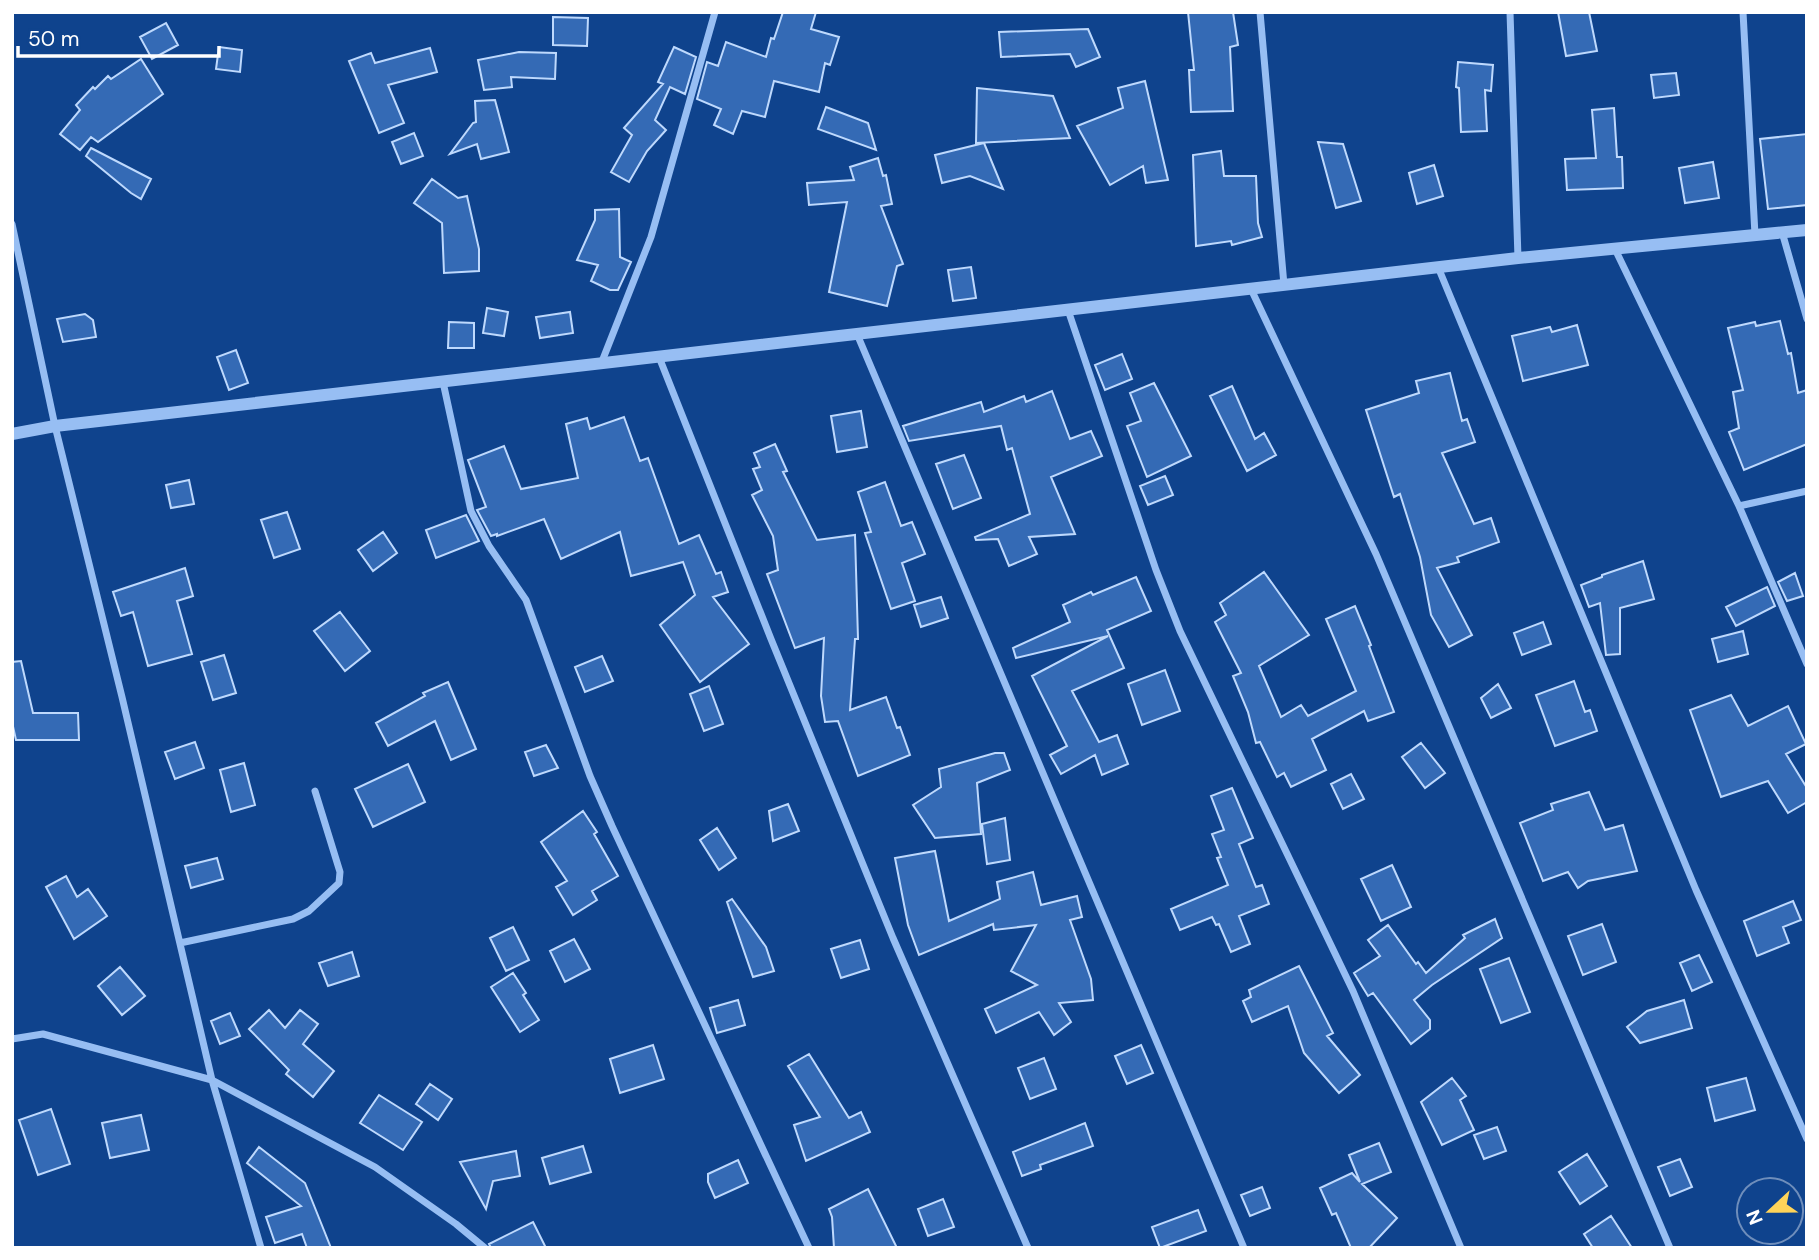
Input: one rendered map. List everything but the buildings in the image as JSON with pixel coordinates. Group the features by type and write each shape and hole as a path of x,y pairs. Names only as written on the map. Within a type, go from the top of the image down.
{"street":[{"path":"601,364 651,237 715,12"},
{"path":"1260,12 1284,285"},
{"path":"1510,12 1518,258"},
{"path":"1743,12 1755,235"},
{"path":"12,224 55,426 212,1080 261,1248"},
{"path":"12,434 55,426 1438,267 1807,230"},
{"path":"1782,232 1807,319"},
{"path":"1615,249 1738,506 1807,664"},
{"path":"1438,267 1690,877 1807,1139"},
{"path":"1251,289 1376,554 1670,1248"},
{"path":"1068,310 1156,570 1180,631 1353,990 1461,1248"},
{"path":"857,334 1244,1248"},
{"path":"659,357 893,938 1028,1248"},
{"path":"443,382 471,511 489,546 526,600 590,776 810,1248"},
{"path":"1738,506 1807,491"},
{"path":"180,943 293,919 309,911 340,883 340,872 315,791"},
{"path":"12,1039 43,1034 212,1080 375,1167 456,1224 485,1248"}]}
